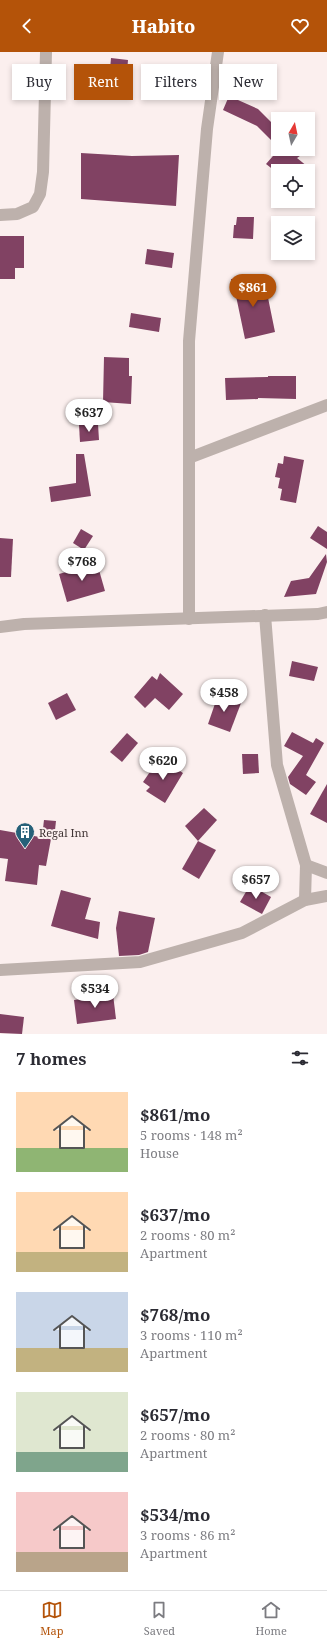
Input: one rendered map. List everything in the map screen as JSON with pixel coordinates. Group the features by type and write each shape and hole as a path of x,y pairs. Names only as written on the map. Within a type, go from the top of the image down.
{"street":[{"path":"0,215 17,214 33,207 40,194 43,172 46,52"},
{"path":"189,619 189,342 207,129 218,52"},
{"path":"189,458 327,405"},
{"path":"0,627 24,624 189,619 327,612"},
{"path":"265,615 277,764 306,865 305,900"},
{"path":"306,865 327,873"},
{"path":"0,970 140,962 242,932 305,900 327,896"}],"building":[{"path":"111,58 128,60 128,64 110,64"},
{"path":"227,100 238,100 258,109 271,122 271,140 257,126 223,110"},
{"path":"81,153 132,156 179,155 176,206 81,199"},
{"path":"273,156 300,156 297,158 304,164 271,164 271,168 266,164"},
{"path":"237,217 254,217 253,239 233,238 234,225 236,225"},
{"path":"0,236 24,236 24,268 15,268 15,279 0,279"},
{"path":"147,249 174,253 172,268 145,264"},
{"path":"250,278 251,286 265,283 275,332 245,339 236,296 233,296 231,279"},
{"path":"131,313 161,318 159,332 129,327"},
{"path":"104,357 129,358 129,376 132,376 131,404 103,402"},
{"path":"296,376 296,399 258,398 226,400 225,378"},
{"path":"98,424 99,440 80,442 79,425"},
{"path":"76,454 84,454 91,496 51,502 49,487 76,483"},
{"path":"284,456 304,460 296,503 280,500 282,489 278,488 280,478 275,477 278,463 283,464"},
{"path":"318,526 327,532 327,549 310,538"},
{"path":"81,529 93,536 84,550 73,543"},
{"path":"0,538 13,539 11,577 0,577"},
{"path":"326,554 327,562 316,594 284,597 291,581 309,578"},
{"path":"97,563 105,591 67,602 59,574"},
{"path":"292,661 318,667 314,681 289,676"},
{"path":"160,673 183,694 169,710 155,698 145,708 134,697 152,676 157,680"},
{"path":"67,693 76,710 56,720 48,703"},
{"path":"218,695 241,703 230,732 208,724"},
{"path":"292,732 313,743 316,738 324,743 306,775 316,782 306,795 290,784 288,777 303,756 284,746"},
{"path":"127,733 138,743 122,762 110,752"},
{"path":"242,754 258,754 259,773 243,774"},
{"path":"165,761 183,773 165,803 146,791 150,787 143,782 154,766 159,769"},
{"path":"327,784 327,823 310,814"},
{"path":"204,808 217,820 198,841 185,826"},
{"path":"44,820 56,821 54,839 42,837"},
{"name":"Regal Inn","path":"0,830 51,839 46,866 39,865 37,885 5,881 8,859 0,858"},
{"path":"198,841 216,850 199,879 182,869"},
{"path":"250,885 271,897 262,914 240,902"},
{"path":"61,890 91,898 85,919 100,922 98,939 51,926"},
{"path":"119,911 155,918 148,952 139,955 119,956 116,928"},
{"path":"113,994 116,1019 77,1024 74,1000"},
{"path":"0,1014 24,1017 22,1034 0,1033"}],"place":[{"name":"Regal Inn","path":"25,849"}]}
